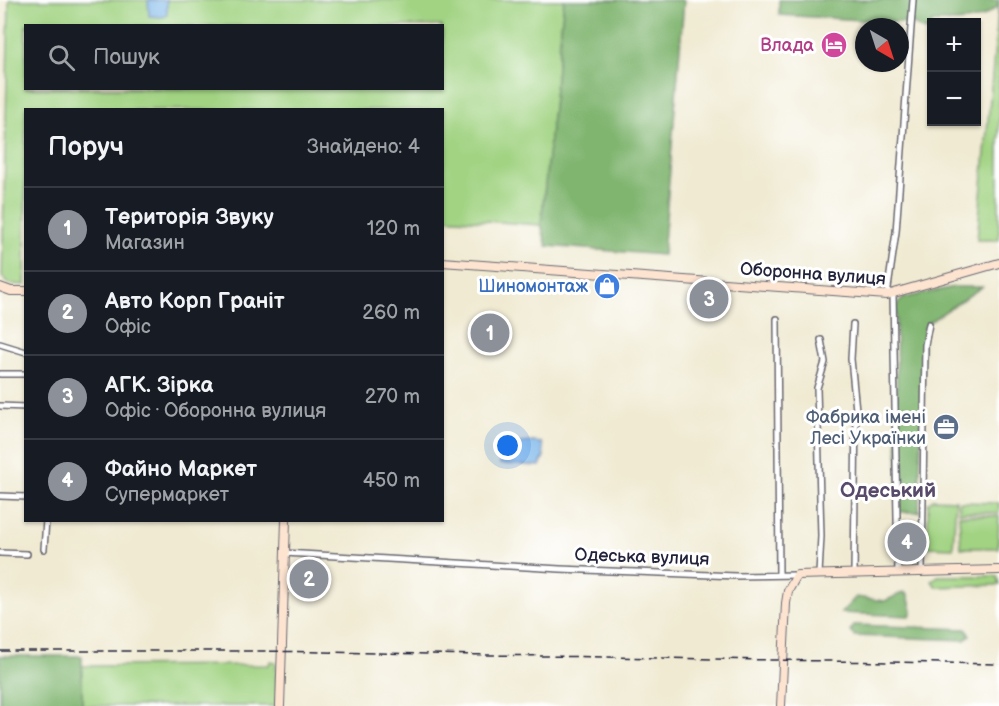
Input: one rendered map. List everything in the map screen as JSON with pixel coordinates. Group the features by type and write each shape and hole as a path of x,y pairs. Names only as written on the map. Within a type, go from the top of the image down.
{"street":[{"path":"897,573 890,295 913,0"},
{"name":"Оборонна вулиця","path":"444,262 890,295 999,263"},
{"path":"0,286 12,291 24,291"},
{"path":"777,319 779,575"},
{"path":"853,324 851,359 856,410 854,574"},
{"path":"922,572 925,345 929,324"},
{"path":"819,574 821,536 817,388 825,362 821,340"},
{"path":"0,344 24,351"},
{"path":"0,374 24,374"},
{"path":"0,406 24,407"},
{"path":"0,496 24,496"},
{"path":"44,549 46,522"},
{"path":"280,706 286,522"},
{"path":"0,553 27,554"},
{"name":"Одеська вулиця","path":"284,553 560,569 779,575 999,570"},
{"path":"782,706 786,603 788,591 797,575"}],"green space":[{"path":"9,0 564,0 541,225 444,218 444,108 24,108 24,285 9,284 2,277"},
{"path":"564,0 684,0 663,255 547,246 541,225"},
{"path":"779,0 999,0 998,6 991,12 978,18 927,18 927,30 924,31 909,23 909,18 855,20 779,15"},
{"path":"999,0 999,240 977,240"},
{"path":"954,287 982,287 929,322 924,329 919,512 898,512 896,305 904,298"},
{"path":"933,499 956,500 953,548 928,547 928,503"},
{"path":"959,502 999,503 999,513 959,512"},
{"path":"959,515 999,516 998,548 961,548"},
{"path":"938,576 997,576 999,585 936,587 932,581"},
{"path":"904,592 908,595 912,611 910,616 841,613 856,597 885,601"},
{"path":"855,625 966,629 970,635 965,640 855,636 850,631"},
{"path":"0,656 82,656 82,706 0,706"},
{"path":"270,661 276,662 277,706 82,706 82,666 269,665"}],"water":[{"path":"148,0 167,0 167,15 149,16"},
{"path":"542,443 544,456 540,466 500,464 503,444"}],"railway":[{"path":"0,651 262,651 999,664"}],"place":[{"name":"Влада","path":"834,45"},
{"name":"Шиномонтаж","path":"607,286"},
{"name":"АГК. Зірка","path":"709,299"},
{"name":"Територія Звуку","path":"490,333"},
{"name":"Фабрика імені Лесі Українки","path":"946,427"},
{"name":"Файно Маркет","path":"907,542"},
{"name":"Авто Корп Граніт","path":"309,579"}],"district":[{"name":"Одеський","path":"888,490"}]}
